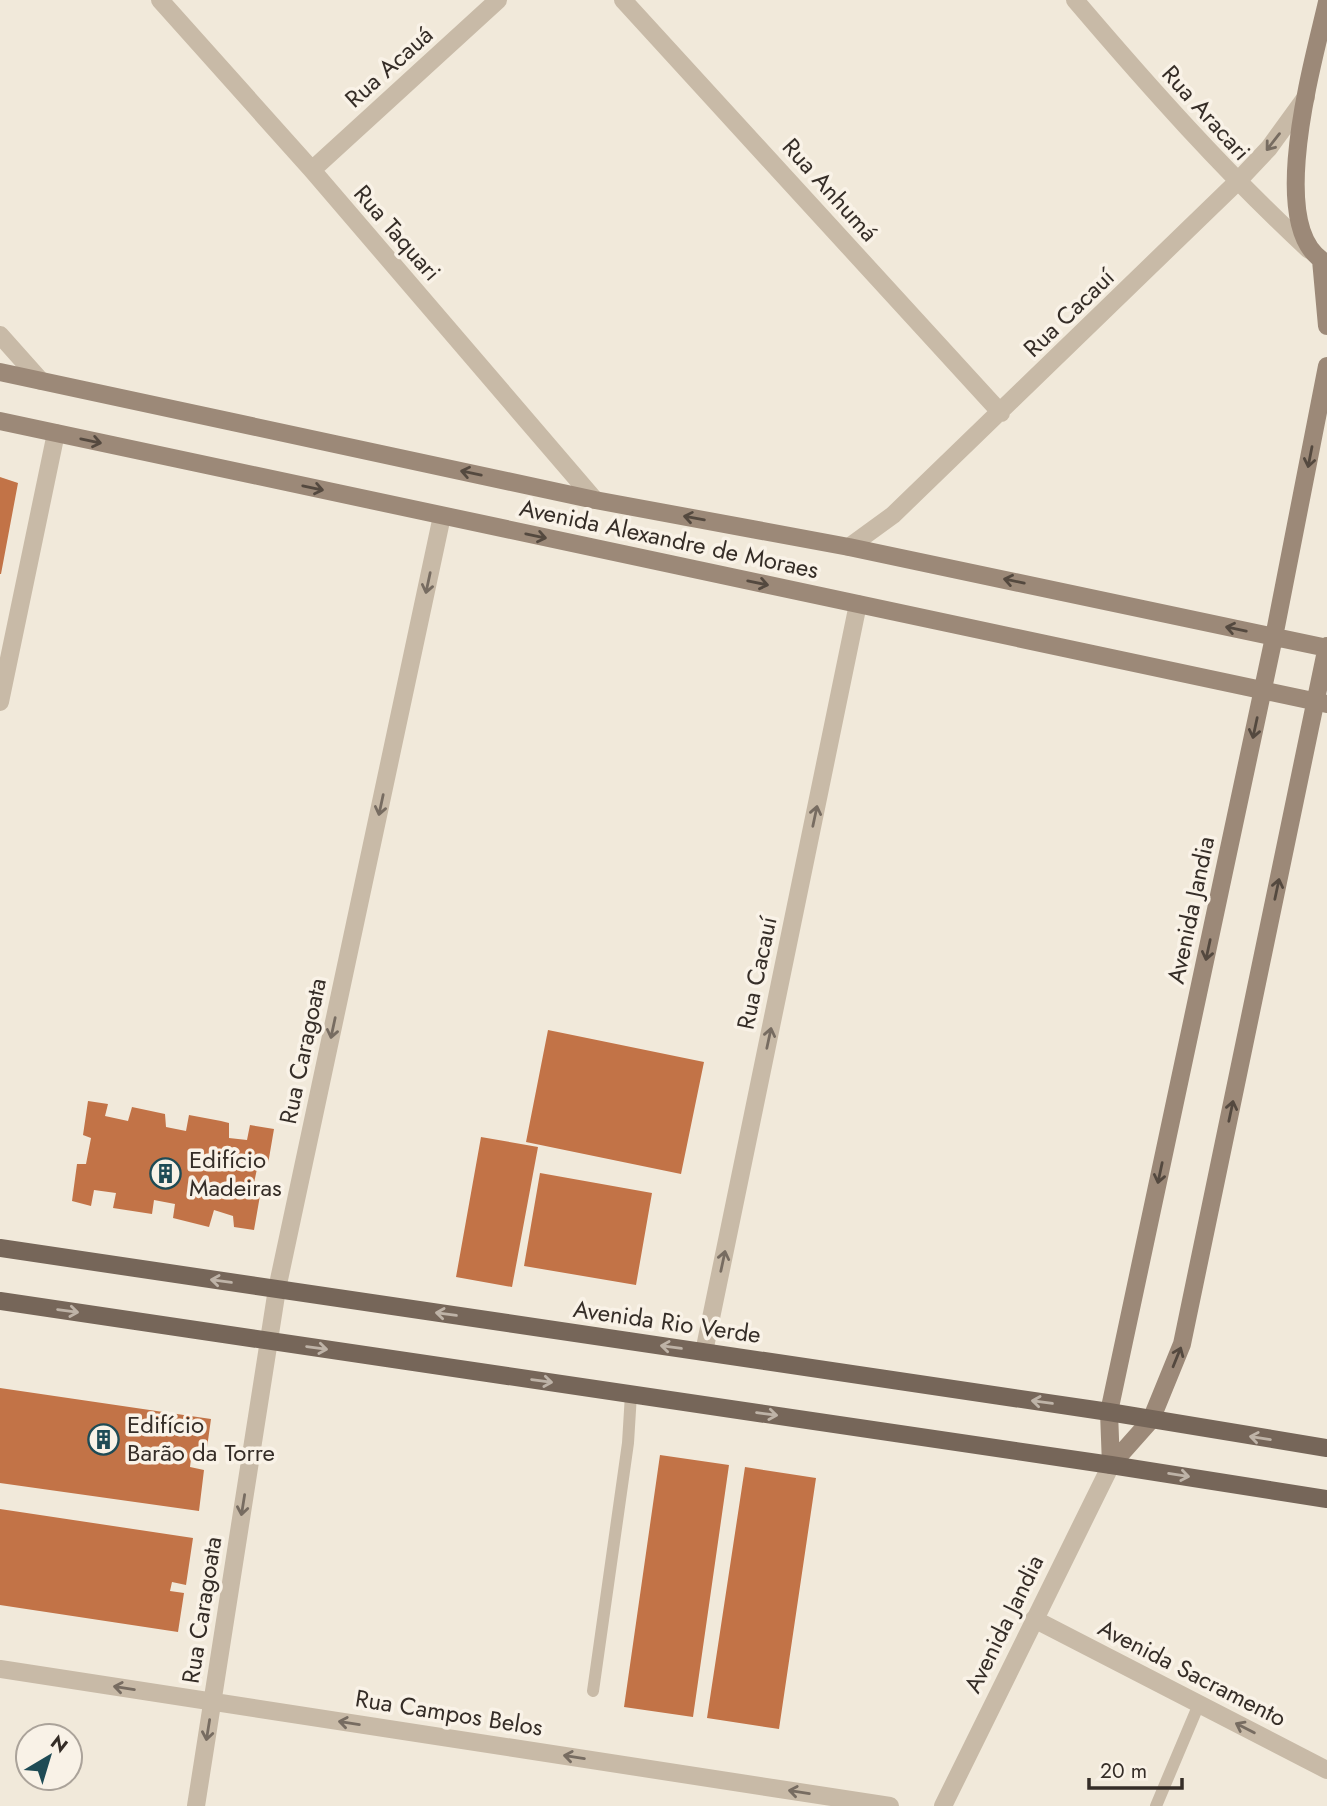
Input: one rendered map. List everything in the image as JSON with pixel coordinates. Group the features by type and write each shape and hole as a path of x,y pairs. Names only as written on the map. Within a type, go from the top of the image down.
{"main road":[{"path":"1327,2 1295,163 1294,201 1319,258 1327,326"},
{"name":"Avenida Jandia","path":"1111,1465 1109,1412 1263,690 1327,366"},
{"name":"Avenida Alexandre de Moraes","path":"0,372 595,500 849,547 1327,647"},
{"name":"Avenida Alexandre de Moraes","path":"0,421 1321,703"},
{"name":"Avenida Jandia","path":"1111,1465 1151,1420 1182,1344 1321,703 1327,647"},
{"name":"Avenida Rio Verde","path":"0,1248 1109,1412 1327,1448"},
{"path":"0,1301 1327,1499"}],"street":[{"name":"Rua Taquari","path":"160,0 312,170 595,500"},
{"name":"Rua Acauá","path":"312,170 498,0"},
{"name":"Rua Anhumá","path":"623,0 1001,413"},
{"name":"Rua Aracari","path":"1075,0 1168,109 1236,183 1319,258"},
{"name":"Rua Cacauí","path":"849,547 893,515 1236,183 1269,148 1306,97"},
{"path":"0,335 41,381"},
{"path":"0,702 56,433"},
{"name":"Rua Caragoata","path":"196,1806 277,1289 442,516"},
{"name":"Rua Cacauí","path":"704,1352 858,604"},
{"name":"Avenida Jandia","path":"943,1806 1111,1465"},
{"name":"Avenida Sacramento","path":"1034,1619 1327,1770"},
{"name":"Rua Campos Belos","path":"0,1669 890,1806"}],"lane":[{"path":"593,1691 628,1443 631,1394"},
{"path":"1156,1806 1199,1704"}],"building":[{"path":"0,477 18,483 1,574 0,574"},
{"path":"548,1030 704,1062 681,1174 526,1142"},
{"name":"Edifício Madeiras","path":"88,1101 108,1104 105,1116 128,1121 132,1107 165,1114 166,1127 186,1131 189,1115 229,1123 229,1138 247,1140 250,1125 274,1129 268,1164 258,1164 254,1183 262,1184 254,1230 234,1227 233,1216 214,1210 209,1227 173,1218 175,1204 154,1200 152,1214 113,1208 116,1193 94,1190 91,1206 72,1201 77,1164 86,1164 91,1138 83,1135"},
{"path":"481,1137 538,1147 512,1287 456,1277"},
{"path":"540,1173 652,1193 636,1285 524,1266"},
{"name":"Edifício Barão da Torre","path":"0,1388 211,1419 205,1462 191,1459 190,1467 204,1470 199,1511 0,1483"},
{"path":"660,1455 729,1465 693,1717 624,1707"},
{"path":"745,1467 816,1478 779,1729 707,1718"},
{"name":"Edifício Barão da Torre","path":"0,1509 193,1538 186,1585 172,1582 170,1591 184,1593 178,1632 0,1605"}],"place":[{"name":"Edifício Madeiras","path":"166,1174"},
{"name":"Edifício Barão da Torre","path":"104,1439"}]}
